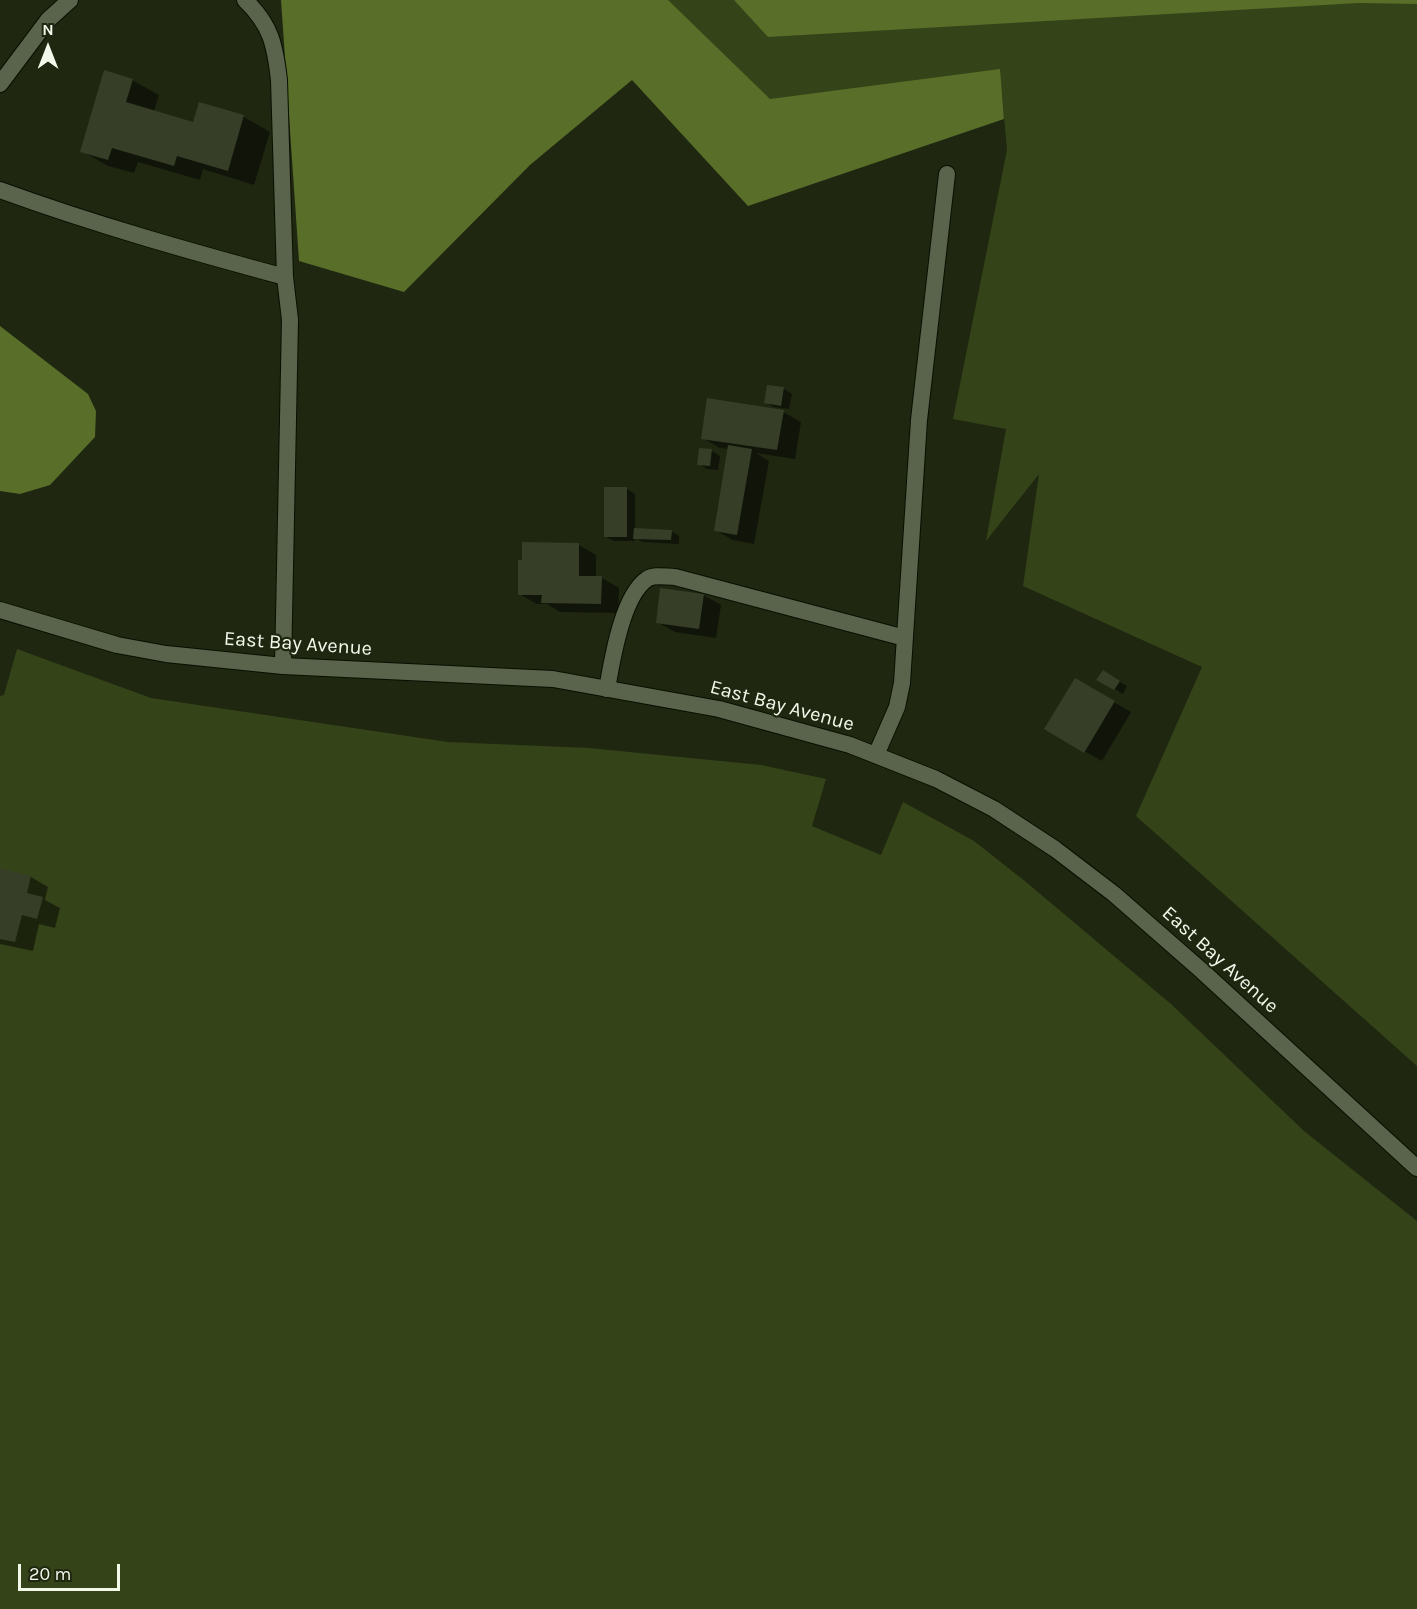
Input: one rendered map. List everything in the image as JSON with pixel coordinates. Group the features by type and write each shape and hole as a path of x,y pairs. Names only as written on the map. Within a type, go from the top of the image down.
{"street":[{"path":"0,84 48,20 70,0"},
{"path":"245,0 258,13 272,35 279,80 285,277 290,320 283,666"},
{"path":"876,755 897,707 902,683 919,420 947,174"},
{"path":"0,190 205,256 285,277"},
{"path":"607,689 616,640 628,606 636,590 647,578 658,576 675,577 905,639"},
{"name":"East Bay Avenue","path":"0,610 117,645 166,654 283,666 553,679 719,709 850,745 876,755 936,779 994,810 1055,849 1114,894 1211,979 1417,1168"}],"shaded area":[{"path":"281,0 668,0 770,99 1000,69 1004,119 748,206 632,80 530,165 404,292 299,261"},
{"path":"618,0 1417,0 1417,1066 1136,816 1202,667 1023,586 1039,474 986,541 1006,429 953,419 1007,150 1002,94 736,100"},
{"path":"734,0 1417,0 1417,4 1359,3 768,37"},
{"path":"0,326 88,394 96,411 95,437 50,485 20,494 0,491"},
{"path":"17,649 151,698 448,742 589,748 761,765 826,779 812,826 881,855 903,802 974,841 1171,1004 1304,1131 1417,1221 1417,1609 0,1609 0,696 4,695"}],"building":[{"path":"104,70 133,79 126,102 193,122 199,102 244,115 228,171 177,156 174,166 112,148 108,160 80,152"},
{"path":"767,385 784,387 781,406 764,403"},
{"path":"707,398 784,410 777,450 701,439"},
{"path":"728,445 752,449 737,535 714,531"},
{"path":"699,448 712,449 710,466 697,465"},
{"path":"604,487 627,487 627,537 604,537"},
{"path":"634,528 672,530 671,540 633,539"},
{"path":"522,542 579,543 579,576 602,576 601,604 541,603 542,595 518,595 518,560 522,560"},
{"path":"660,588 704,594 699,629 656,623"},
{"path":"1103,670 1120,681 1114,690 1096,680"},
{"path":"1075,678 1115,701 1084,753 1044,729"},
{"path":"0,868 31,876 27,893 43,897 37,919 22,915 15,942 0,939"}]}
